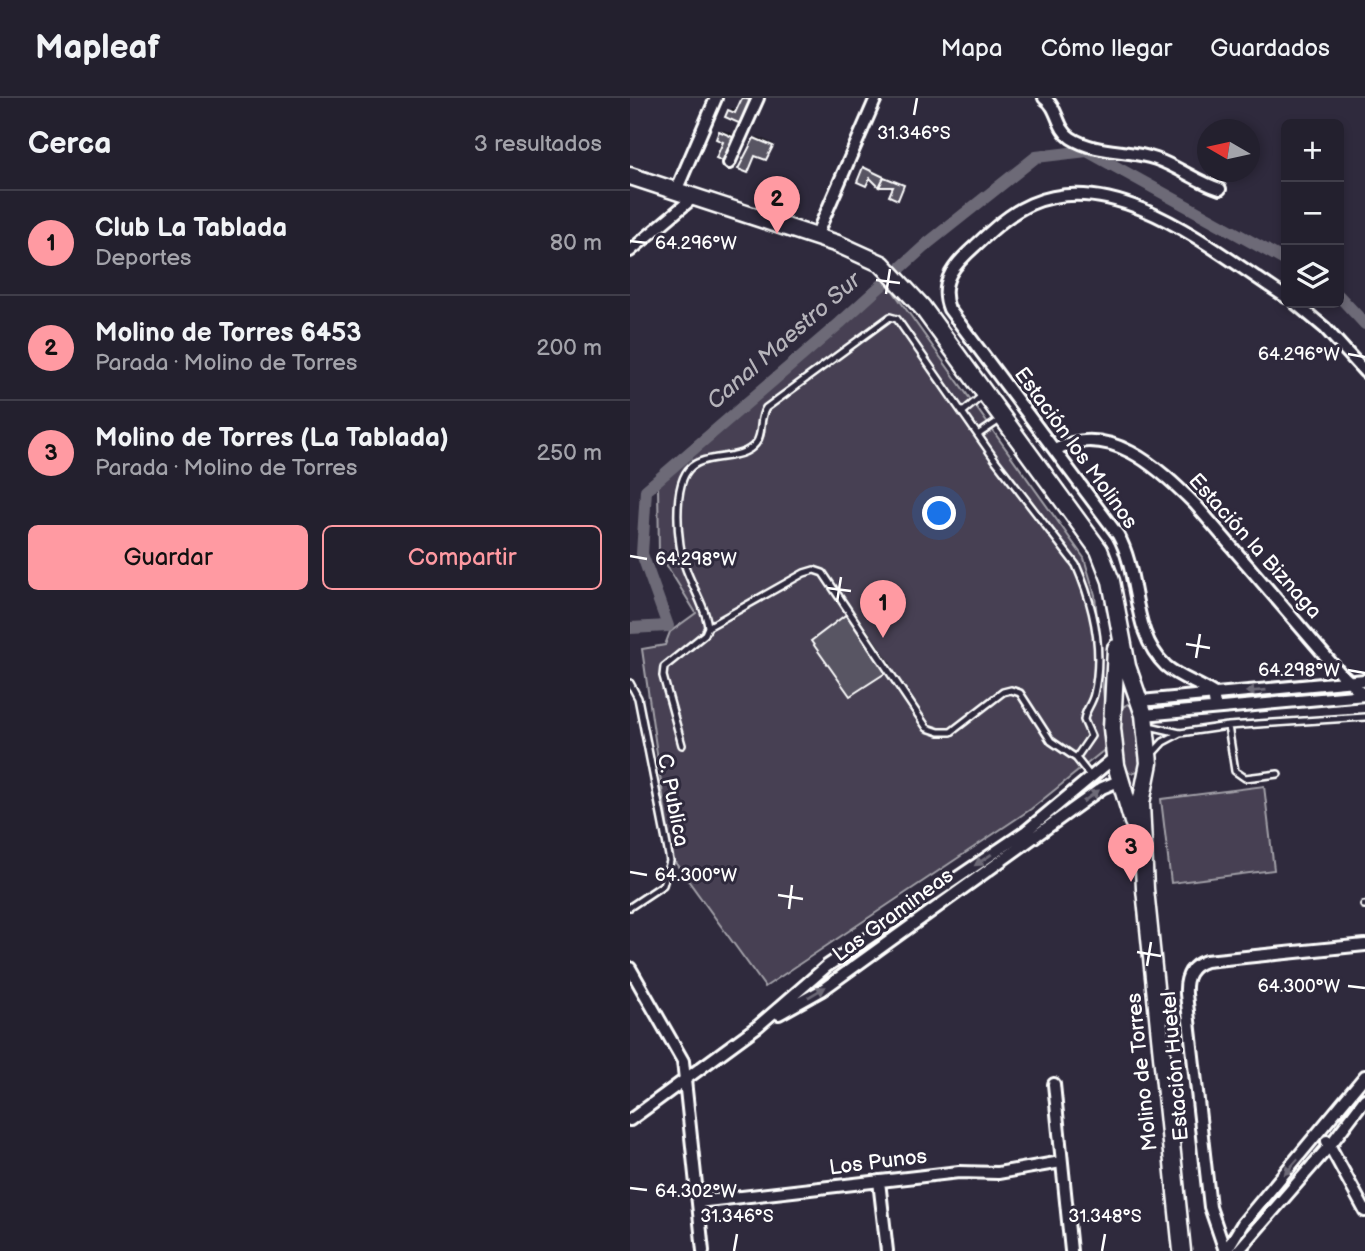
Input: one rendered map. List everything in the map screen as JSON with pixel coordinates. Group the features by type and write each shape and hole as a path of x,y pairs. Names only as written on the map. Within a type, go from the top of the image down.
{"main road":[{"name":"Molino de Torres","path":"630,176 861,252 889,270 964,358 1093,538 1104,560 1126,666 1144,713 1149,762 1141,803 1145,889 1182,1251"},
{"name":"Molino de Torres","path":"934,323 1041,467"},
{"name":"Molino de Torres","path":"1116,618 1116,673 1111,711 1115,757 1130,804 1145,889"},
{"path":"1111,711 1114,703 1122,698 1144,713"},
{"path":"1121,780 1142,776 1149,762"}],"street":[{"path":"676,191 716,98"},
{"path":"729,163 758,98"},
{"path":"816,236 876,98"},
{"path":"1044,98 1055,110 1060,126 1068,136 1082,143 1154,158 1199,183 1220,190"},
{"name":"Estación los Molinos","path":"1213,693 1175,673 1151,648 1122,544 949,309 945,289 953,267 1006,218 1039,201 1073,194 1117,201 1167,221 1281,294"},
{"path":"630,251 694,197"},
{"path":"1301,308 1325,328 1365,372"},
{"name":"Estación la Biznaga","path":"1055,450 1074,441 1098,439 1129,452 1163,475 1195,504 1342,679 1364,695"},
{"path":"1144,713 1213,693 1342,679 1365,680"},
{"path":"1335,698 1342,679"},
{"path":"1213,693 1216,706"},
{"path":"1144,713 1364,695"},
{"path":"1042,825 1055,807 1115,757"},
{"path":"1042,825 1063,817 1102,788 1121,780"},
{"name":"Las Gramineas","path":"630,1120 758,1026 827,966 1042,825"},
{"name":"Las Gramineas","path":"758,1026 822,990 1042,825"},
{"name":"Estación Huetel","path":"1226,1251 1210,1207 1186,994 1187,976 1195,965 1206,961 1365,945"},
{"path":"630,968 681,1055 703,1251"},
{"path":"1226,1251 1243,1223 1319,1135 1365,1076"},
{"path":"1054,1084 1071,1251"},
{"path":"1238,1251 1331,1144 1365,1099"},
{"path":"1343,1104 1352,1115"},
{"path":"1319,1135 1331,1144 1365,1211"},
{"name":"Los Punos","path":"698,1202 959,1172 998,1173 1061,1162"},
{"path":"879,1181 887,1251"}],"lane":[{"path":"708,626 683,562 678,516 684,475 692,466 748,450 760,433 761,414 766,408 890,317 897,319 1076,565 1090,604 1098,656 1094,695 1084,720 1091,736 1076,758"},
{"path":"964,411 985,394"},
{"path":"979,434 1002,418"},
{"path":"682,745 663,677 664,667 705,634 708,626 814,570 823,573 927,727 939,732 951,732 1003,692 1012,690 1020,693 1051,741 1076,758 1091,777"},
{"name":"C. Publica","path":"630,683 638,698 670,861 663,885 630,907"},
{"path":"1144,713 1180,733"},
{"path":"1149,762 1158,746 1180,733 1228,726 1365,717"},
{"path":"1228,726 1235,771 1244,778 1278,774"}],"shaded area":[{"path":"888,284 1084,558 1095,595 1108,747 1031,809 765,987 672,858 642,649 665,645 670,632 696,613 659,553 658,485"},
{"path":"1128,704 1136,710 1142,761 1138,771 1131,773 1123,768 1117,710"},
{"path":"1264,786 1274,870 1171,883 1161,799"}],"building":[{"path":"742,98 751,100 743,125 725,117 728,110 735,113"},
{"path":"719,131 737,139 725,162 716,158 723,142 716,139"},
{"path":"754,138 773,146 766,160 755,156 748,173 738,169"},
{"path":"863,167 884,177 879,187 870,178 866,186 857,182"},
{"path":"884,177 904,185 898,200 889,196 893,187 879,187"},
{"path":"848,613 887,672 850,696 811,641"}],"waterway":[{"name":"Canal Maestro Sur","path":"630,628 668,626 642,554 646,490 840,323 928,243 1036,157 1087,151 1281,258"},
{"name":"Canal Maestro Sur","path":"1344,301 1365,324"}],"place":[{"name":"Molino de Torres 6453","path":"777,234"},
{"name":"Club La Tablada","path":"883,638"},
{"name":"Molino de Torres (La Tablada)","path":"1131,882"}]}
